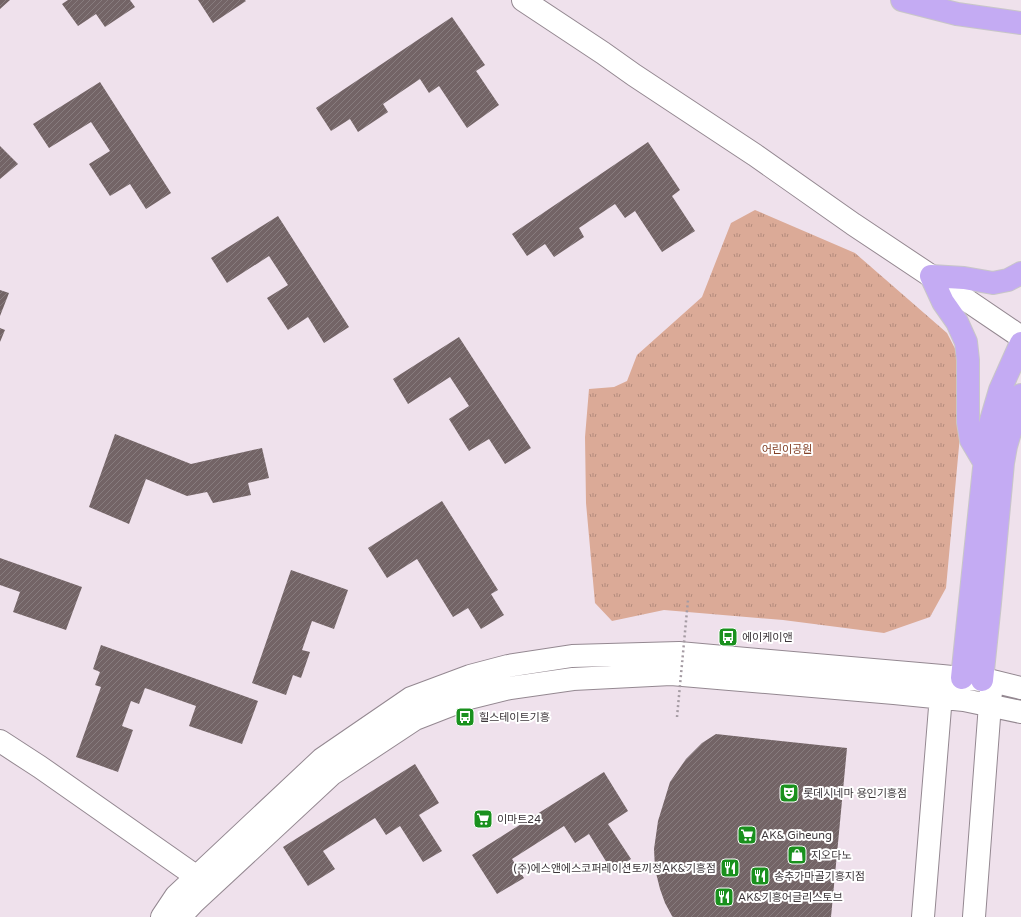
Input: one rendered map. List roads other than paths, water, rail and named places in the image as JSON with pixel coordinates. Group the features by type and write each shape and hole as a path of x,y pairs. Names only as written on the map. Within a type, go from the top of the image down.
{"highway":[{"path":"902,0 956,14 1021,23"},
{"path":"984,462 971,440 968,422 968,360 966,342 957,322 942,302 931,276 964,278 993,283 1008,280 1021,273"},
{"path":"970,679 984,462 990,424 1000,390 1021,343"},
{"path":"970,679 990,603 1002,463 1021,395"}],"street":[{"path":"523,0 755,155 853,224 1021,337"},
{"path":"180,917 193,903 204,881 322,759 411,698 470,676 508,666 572,656 679,653 970,679 1021,688"},
{"path":"162,917 176,896 204,881 332,774 415,719 469,698 510,688 573,679 671,674 964,700 1021,712"},
{"path":"940,698 970,679"},
{"path":"970,679 989,706 974,917"},
{"path":"923,917 940,698"},
{"path":"0,741 204,881"}],"place":[{"name":"에이케이앤","path":"728,637"},
{"name":"힐스테이트기흥","path":"465,717"},
{"name":"롯데시네마 용인기흥점","path":"789,793"},
{"name":"이마트24","path":"483,819"},
{"name":"AK& Giheung","path":"747,835"},
{"name":"지오다노","path":"797,855"},
{"name":"(주)에스앤에스코퍼레이션토끼정AK&기흥점","path":"730,868"},
{"name":"송추가마골기흥지점","path":"760,876"},
{"name":"AK&기흥어글리스토브","path":"724,897"}],"park label":[{"name":"어린이공원","path":"787,449"}]}
